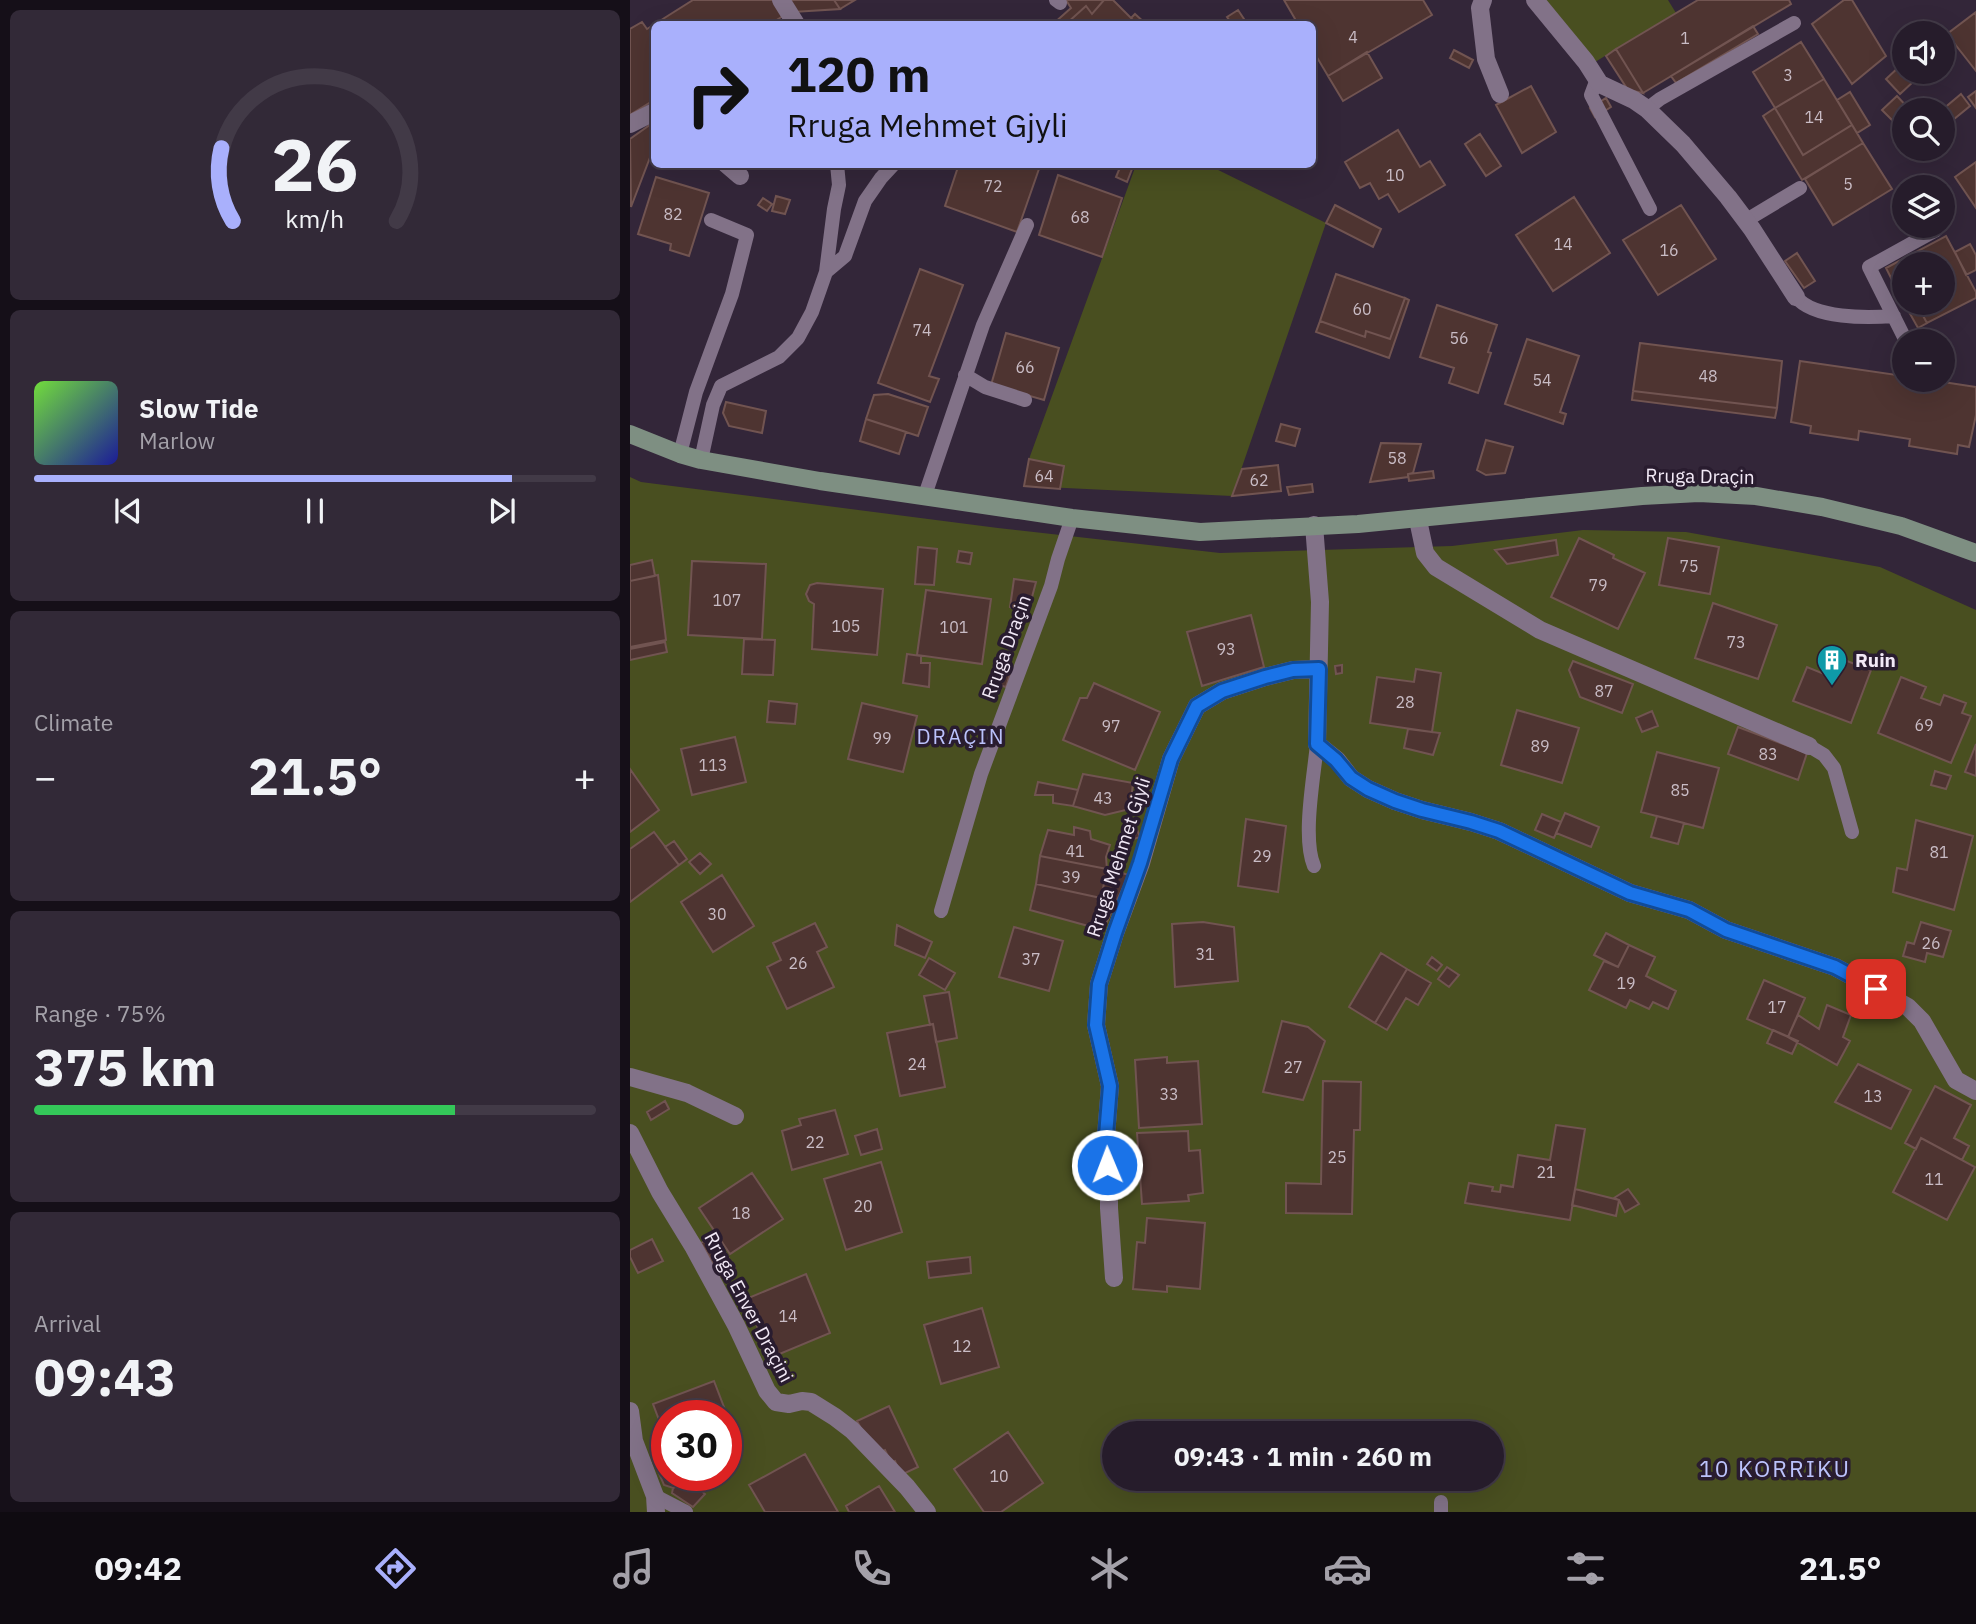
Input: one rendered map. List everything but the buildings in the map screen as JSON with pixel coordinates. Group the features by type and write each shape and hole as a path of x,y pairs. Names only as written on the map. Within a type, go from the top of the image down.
{"main road":[{"name":"Rruga Draçin","path":"630,434 701,460 924,498 1072,519 1200,531 1418,520 1642,496 1699,493 1744,495 1822,507 1901,526 1976,553"}],"street":[{"path":"781,0 794,21"},
{"path":"1483,0 1480,8 1486,59 1500,94"},
{"path":"1535,0 1586,62 1600,84 1647,109 1683,144 1728,197 1796,297"},
{"path":"630,124 651,114"},
{"path":"1418,520 1425,553 1436,567 1540,631 1809,746"},
{"path":"1314,525 1320,602 1317,744 1336,760 1351,778 1395,801 1499,831 1630,893 1689,910 1726,930 1835,967 1908,1007 1922,1021 1956,1080 1976,1091"},
{"name":"Rruga Mehmet Gjyli","path":"1114,1279 1105,1148 1110,1086 1096,1025 1099,984 1140,863 1171,759 1197,706 1222,691 1265,677 1293,670 1319,669"},
{"path":"630,1077 687,1093 736,1116"},
{"name":"Rruga Enver Draçini","path":"630,1133 660,1192 736,1325 767,1391 776,1402 811,1402 835,1417 852,1430 907,1487 927,1512"},
{"path":"630,1411 634,1441 656,1504"}],"lane":[{"path":"1647,109 1794,23"},
{"path":"1597,79 1591,95 1650,209"},
{"path":"701,460 713,405 721,386 779,357 798,338 812,312 826,272 839,185 837,168"},
{"path":"826,272 845,256 865,201 890,168"},
{"path":"1745,221 1800,188"},
{"path":"680,454 696,392 734,286 747,235 711,220"},
{"path":"924,498 983,325 1027,225"},
{"path":"1900,329 1869,267 1922,238"},
{"path":"1796,297 1801,304 1835,314 1865,318 1894,316"},
{"path":"965,375 985,387 1025,401"},
{"name":"Rruga Draçin","path":"942,911 981,774 1051,586 1072,519"},
{"path":"1314,866 1308,837 1317,744"},
{"path":"1809,746 1824,755 1834,768 1852,832"},
{"path":"656,1504 686,1512"}],"green space":[{"path":"1546,0 1668,0 1676,13 1595,62"},
{"path":"1135,168 1214,168 1326,223 1232,496 1024,486 1029,459"},
{"path":"630,477 641,482 998,528 1220,553 1452,546 1583,530 1686,532 1880,567 1976,610 1976,1512 630,1512"}],"place":[{"name":"Ruin","path":"1832,687"}],"district":[{"name":"DRAÇIN","path":"961,737"},
{"name":"10 KORRIKU","path":"1775,1469"}],"route":[{"path":"1107,1165 1105,1148 1110,1086 1096,1025 1099,984 1140,863 1171,759 1197,706 1222,691 1293,670 1319,669 1317,744 1336,760 1351,778 1368,789 1422,810 1499,831 1630,893 1689,910 1726,930 1835,967 1876,989"}]}
